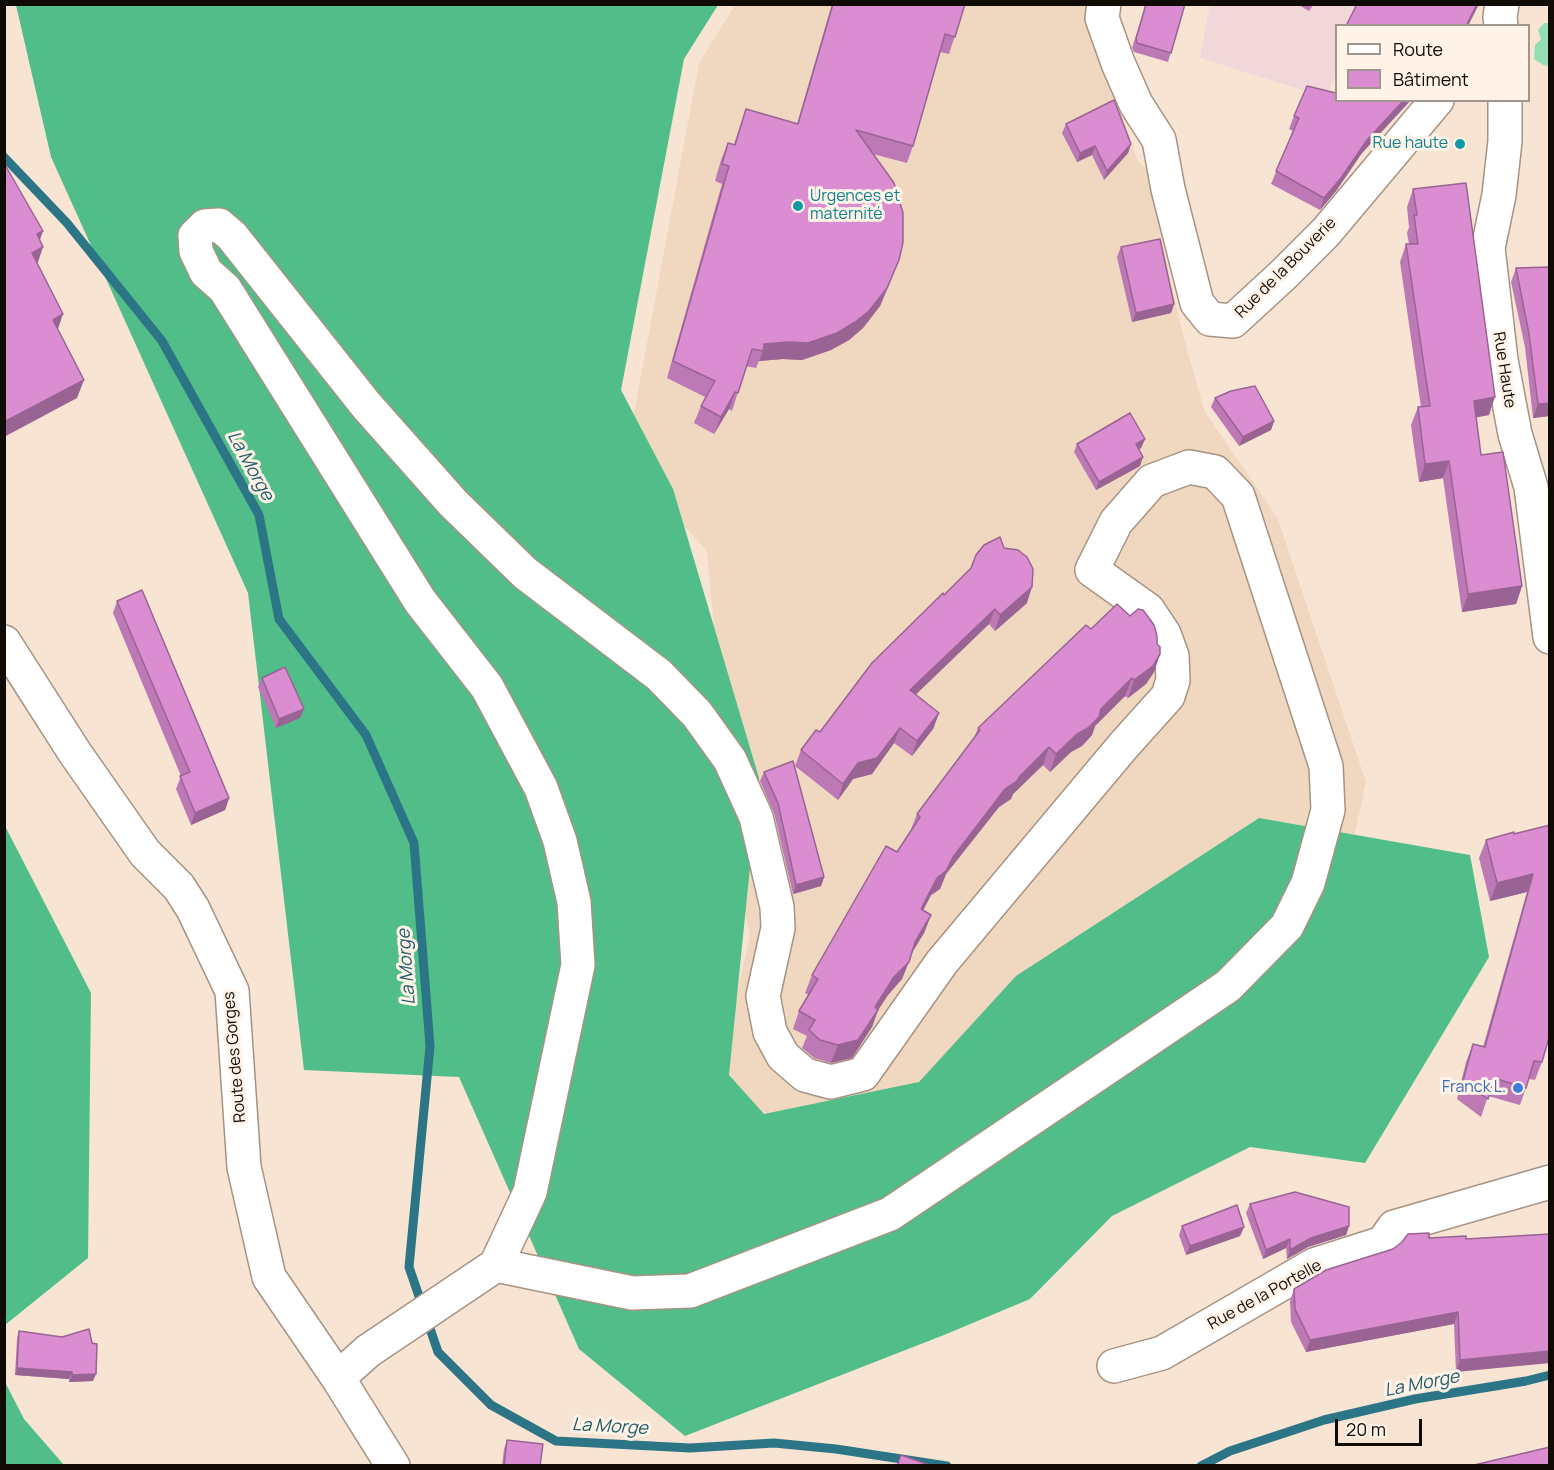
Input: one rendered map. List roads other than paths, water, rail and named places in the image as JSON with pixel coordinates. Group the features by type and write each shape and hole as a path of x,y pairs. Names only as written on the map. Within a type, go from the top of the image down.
{"street":[{"name":"Rue de la Bouverie","path":"1104,4 1102,18 1118,63 1136,104 1159,140 1197,303 1210,319 1233,321 1326,232 1435,102"},
{"name":"Rue Haute","path":"1505,102 1505,141 1500,185 1488,248 1501,360 1515,434 1531,487 1550,637"},
{"path":"338,1378 368,1351 485,1272 530,1192 578,965 574,902 560,841 541,788 487,687 420,601 225,289 206,272 196,251 195,236 205,226 219,225 232,236 366,405 453,503 525,573 659,675 697,714 730,760 756,817 777,907 778,928 763,996 770,1032 783,1056 806,1075 831,1082 863,1074 942,962 1124,745 1168,696 1173,680 1172,656 1164,634 1148,610 1092,570 1116,522 1152,481 1189,467 1215,472 1238,496 1326,766 1328,810 1308,883 1287,926 1228,986 890,1214 690,1291 632,1293 485,1272"},
{"name":"Route des Gorges","path":"4,642 75,753 145,854 184,894 232,991 244,1167 269,1277 338,1378 393,1466"},
{"name":"Rue de la Portelle","path":"1114,1366 1162,1353 1314,1265 1383,1243 1394,1227 1550,1182"}],"waterway":[{"name":"La Morge","path":"4,157 67,223 162,341 259,515 279,619 366,735 414,843 430,1046 409,1267 438,1352 491,1405 556,1441 690,1448 774,1443 836,1449 947,1466"},
{"name":"La Morge","path":"1201,1466 1230,1451 1324,1420 1415,1399 1550,1375"}],"place":[{"name":"Rue haute","path":"1460,144"},
{"name":"Urgences et maternité","path":"798,206"},
{"name":"Franck L.","path":"1518,1088"}]}
